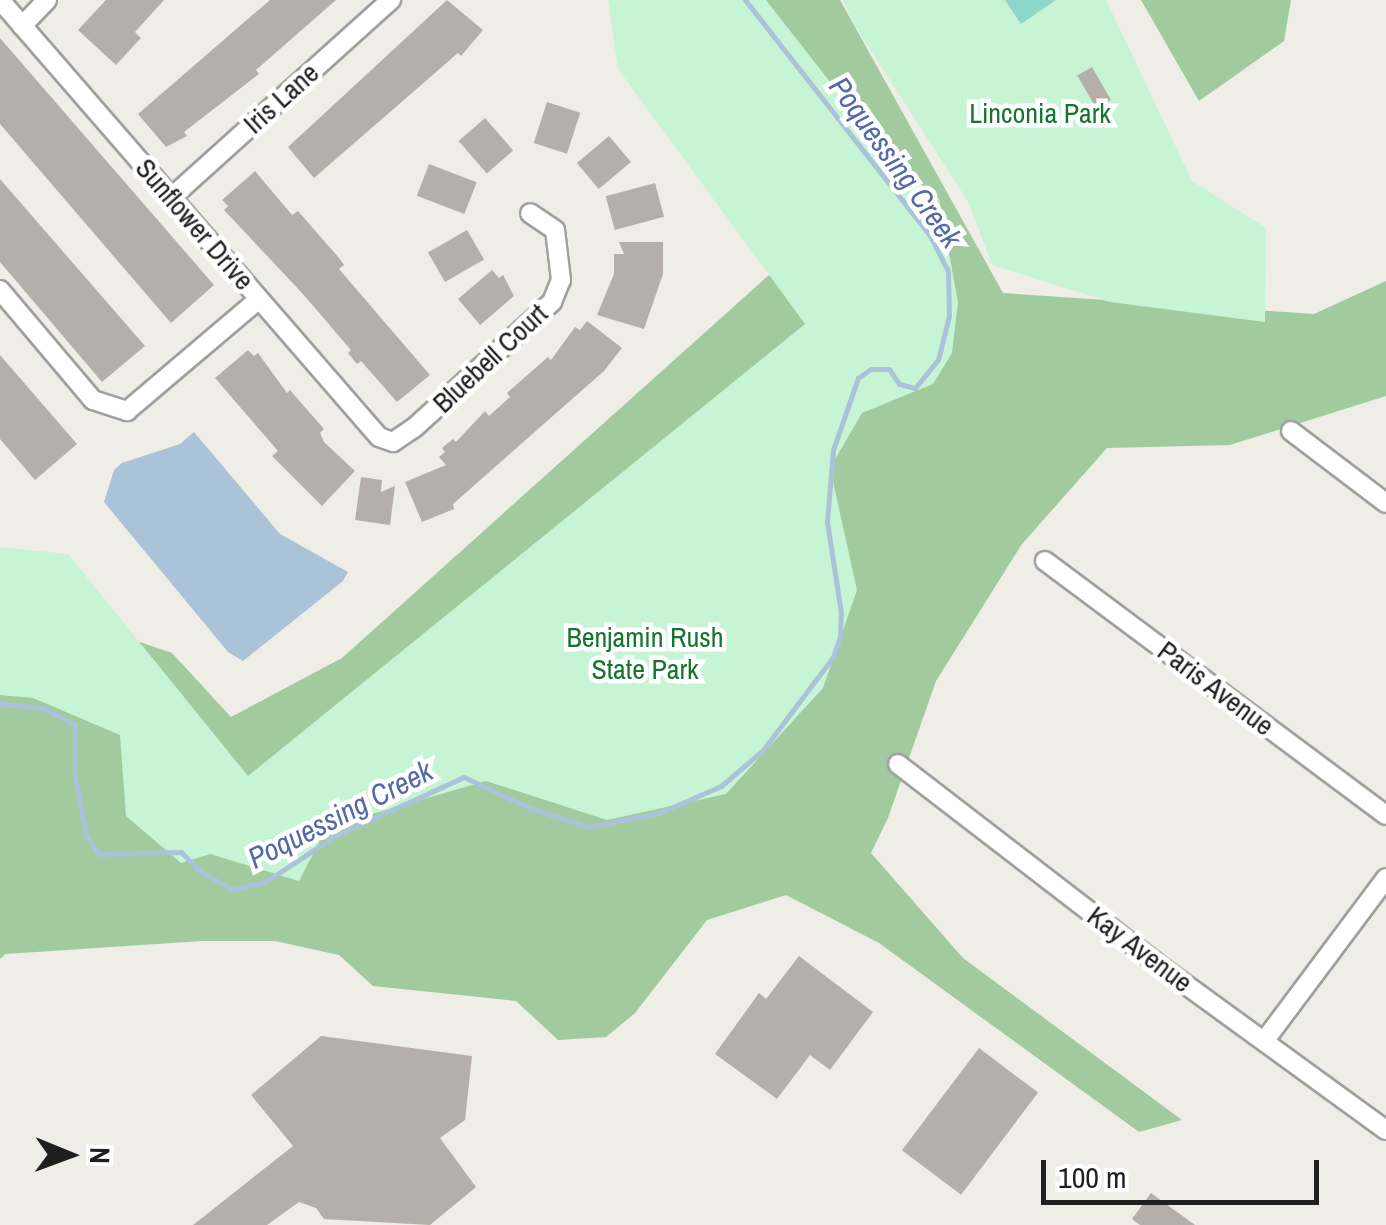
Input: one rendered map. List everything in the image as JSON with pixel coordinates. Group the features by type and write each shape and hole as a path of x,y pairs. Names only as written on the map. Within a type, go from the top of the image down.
{"street":[{"name":"Sunflower Drive","path":"0,0 379,437 393,442"},
{"path":"22,26 47,0"},
{"name":"Iris Lane","path":"172,197 390,0"},
{"name":"Bluebell Court","path":"393,442 524,332 552,302 561,280 555,230 530,213"},
{"path":"0,290 93,400 127,411 259,300"},
{"path":"1291,430 1386,503"},
{"name":"Paris Avenue","path":"1045,561 1386,815"},
{"name":"Kay Avenue","path":"898,764 1156,963 1386,1130"},
{"path":"1266,1040 1386,878"}],"green space":[{"name":"Benjamin Rush State Park","path":"608,0 766,0 891,160 939,199 958,302 952,353 933,384 862,413 830,468 857,590 823,688 726,794 607,820 486,781 327,827 299,881 210,854 181,863 126,816 120,735 33,698 0,695 0,547 68,554 248,776 805,324 618,69"},
{"path":"633,0 840,0 1003,293 1314,314 1386,281 1386,396 1230,445 1107,448 1022,544 936,681 888,818 871,853 963,958 1182,1120 1139,1132 879,943 786,895 707,920 635,1013 606,1037 558,1040 516,1001 373,986 339,955 275,941 202,941 6,954 0,959 0,603 41,608 172,653 231,717 342,658 788,258"},
{"name":"Linconia Park","path":"843,0 1106,0 1192,181 1266,228 1265,322 1110,302 992,265 969,203 853,23"},
{"path":"1141,0 1291,0 1284,41 1199,101"}],"shaded area":[{"path":"1005,0 1056,0 1021,24"},
{"path":"194,432 280,534 348,572 343,581 243,661 228,652 104,502 114,470 122,463 180,444"}],"building":[{"path":"106,0 164,0 135,32 141,38 116,65 78,30"},
{"path":"270,0 336,0 256,70 259,74 184,132 187,136 166,147 138,114"},
{"path":"447,0 483,30 461,56 458,53 314,178 288,147"},
{"path":"0,38 214,285 171,323 0,124"},
{"path":"1092,67 1111,100 1096,108 1077,76"},
{"path":"547,102 580,113 567,154 534,143"},
{"path":"485,118 513,150 487,173 459,141"},
{"path":"609,136 631,162 599,189 577,163"},
{"path":"429,164 477,182 464,214 417,196"},
{"path":"255,171 292,215 298,211 339,258 344,265 339,269 430,375 397,402 361,361 357,364 348,353 351,350 302,293 224,210 228,206 222,200"},
{"path":"0,179 145,346 102,382 0,262"},
{"path":"655,183 664,217 615,230 606,196"},
{"path":"467,230 484,259 445,282 428,252"},
{"path":"619,242 663,242 663,274 644,329 597,315 614,274 614,254 624,254"},
{"path":"492,270 499,278 503,275 514,296 480,325 458,299"},
{"path":"587,321 622,348 604,371 453,504 454,509 422,522 405,482 446,465 439,457 445,452 442,448 453,439 456,442 485,411 489,416 510,397 507,393 548,357 551,360 575,327 580,330"},
{"path":"248,350 254,356 258,353 287,393 290,390 324,429 320,433 324,442 355,471 322,506 272,456 278,451 215,378"},
{"path":"0,355 77,444 35,480 0,439"},
{"path":"361,477 382,480 381,492 395,486 390,525 355,520"},
{"path":"799,956 873,1012 830,1070 810,1055 777,1099 715,1054 759,993 766,999"},
{"path":"321,1036 472,1056 465,1120 440,1138 476,1187 430,1225 324,1219 316,1208 299,1202 267,1225 193,1225 293,1146 251,1095"},
{"path":"979,1048 1038,1093 961,1195 902,1150"},
{"path":"1151,1193 1195,1225 1140,1225 1132,1219"}],"waterway":[{"name":"Poquessing Creek","path":"0,704 44,708 75,725 75,778 86,835 99,854 181,852 199,870 232,890 265,882 335,836 464,777 530,808 589,827 659,813 721,786 763,750 833,657 840,637 841,613 827,522 833,450 858,378 871,369 889,369 899,384 915,388 938,360 949,316 948,271 931,237 745,0"}]}
